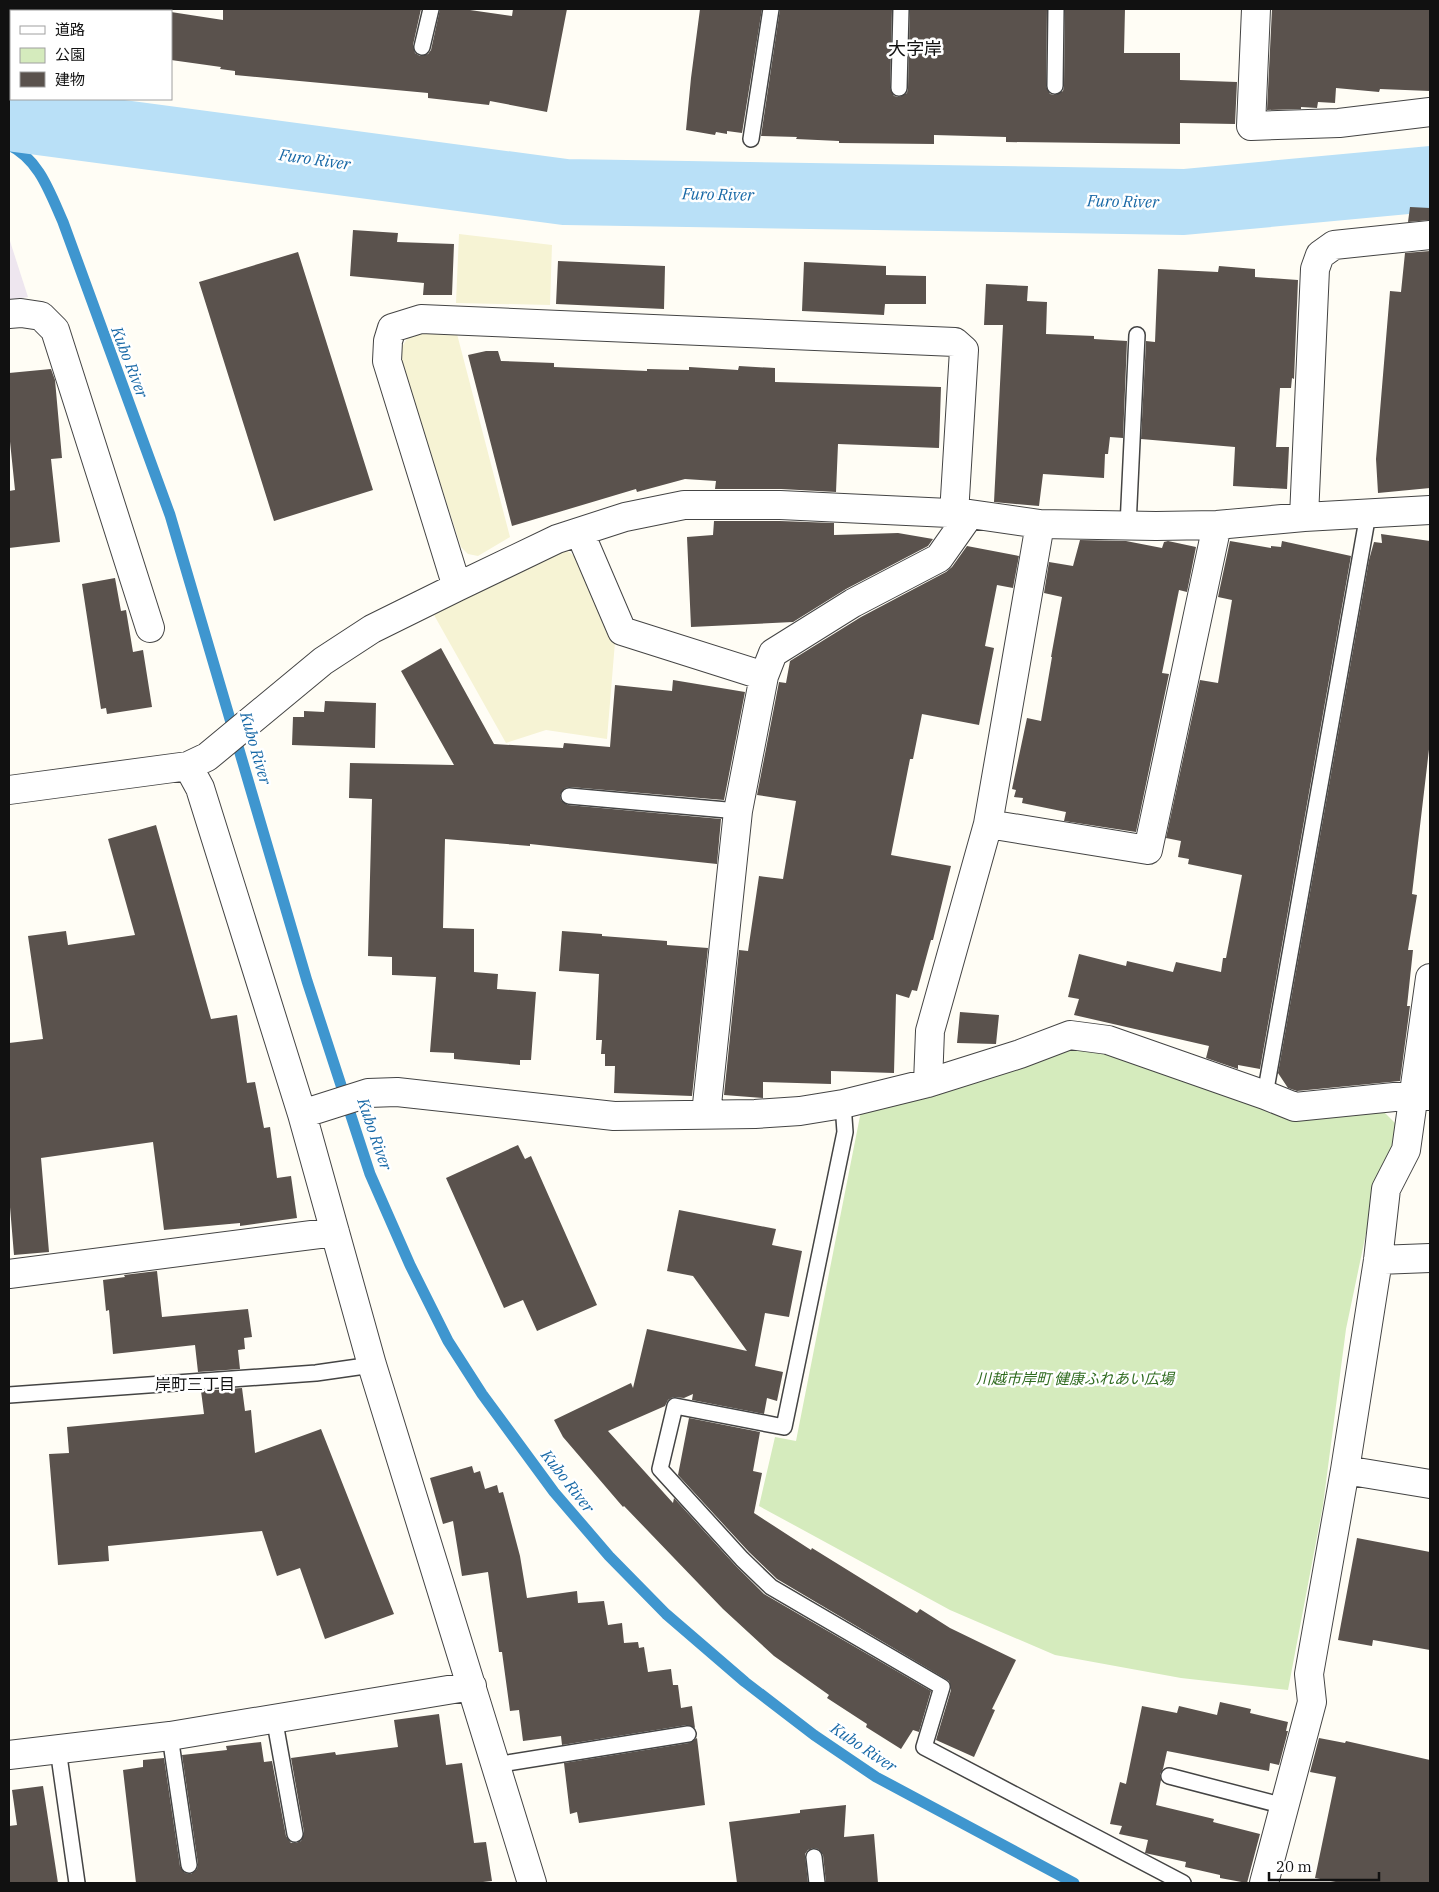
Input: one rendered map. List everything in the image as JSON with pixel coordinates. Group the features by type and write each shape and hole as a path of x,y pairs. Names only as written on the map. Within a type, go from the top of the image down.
{"street":[{"path":"1256,9 1252,126 1339,123 1430,112"},
{"path":"1304,517 1315,269 1320,255 1334,245 1430,235"},
{"path":"9,314 21,313 41,316 55,330 150,628"},
{"path":"457,587 388,361 388,341 392,328 421,319 955,342 964,350 962,514 939,558 853,603 773,653 764,676 738,811 706,1114"},
{"path":"9,790 197,762 323,661 372,629 558,539 625,517 684,505 780,506 962,514 1040,524 1128,526 1217,525 1304,517 1430,510"},
{"path":"928,1083 930,1031 988,824 1040,524"},
{"path":"988,824 1148,850 1217,525"},
{"path":"580,533 622,631 764,676"},
{"path":"197,762 200,788 311,1112 335,1232 372,1366 532,1883"},
{"path":"1264,1883 1312,1702 1309,1674 1345,1470 1378,1260 1386,1189 1406,1150 1422,1095 1430,978"},
{"path":"311,1112 368,1094 397,1092 614,1116 800,1111 843,1104 928,1083 1070,1036 1108,1040 1295,1107 1422,1095"},
{"path":"9,1274 335,1232"},
{"path":"1378,1260 1430,1258"},
{"path":"1345,1470 1430,1484"},
{"path":"9,1755 170,1736 472,1686"}],"lane":[{"path":"422,47 431,9"},
{"path":"751,139 771,9"},
{"path":"899,88 901,9"},
{"path":"1054,86 1056,9"},
{"path":"1128,526 1136,335"},
{"path":"1265,1095 1368,514"},
{"path":"569,796 738,811"},
{"path":"843,1104 845,1132 784,1427 675,1406 660,1469 730,1546 771,1587 942,1687 924,1746 1183,1883"},
{"path":"9,1395 316,1373 372,1366"},
{"path":"274,1718 295,1834"},
{"path":"495,1765 688,1734"},
{"path":"170,1736 189,1865"},
{"path":"58,1749 77,1883"},
{"path":"1168,1776 1284,1806"},
{"path":"814,1857 817,1883"}],"shaded area":[{"path":"459,234 552,245 550,305 456,303"},
{"path":"9,238 28,297 9,300"},
{"path":"412,331 457,334 510,537 478,556 468,554 461,547 398,353"},
{"path":"559,551 568,551 574,556 615,642 607,739 546,730 506,743 434,615"}],"green space":[{"name":"川越市岸町 健康ふれあい広場","path":"1072,1048 1096,1048 1214,1087 1382,1110 1399,1127 1392,1149 1378,1176 1346,1329 1323,1505 1288,1690 1181,1678 1055,1655 950,1610 759,1506 775,1437 796,1441 861,1111 994,1076"}],"building":[{"path":"223,9 421,9 413,45 415,53 420,56 428,54 431,50 440,9 463,9 512,16 513,9 567,9 547,112 490,101 489,105 428,98 428,93 235,75 235,71 220,69 221,67 172,60 172,12 223,20"},
{"path":"700,9 762,9 742,133 727,131 727,134 716,132 715,135 686,130"},
{"path":"780,9 892,9 890,88 894,96 899,97 907,93 908,88 910,9 1047,9 1046,86 1050,94 1055,95 1063,91 1064,86 1065,9 1125,9 1124,53 1180,53 1180,80 1237,82 1235,124 1180,123 1180,144 1006,142 1006,137 934,135 934,144 839,143 839,141 796,139 797,137 761,136"},
{"path":"1272,9 1430,9 1430,91 1380,89 1379,92 1336,88 1335,103 1318,102 1317,108 1301,107 1301,109 1267,110"},
{"path":"1410,207 1430,208 1430,220 1408,222"},
{"path":"353,230 398,233 397,242 454,244 452,295 423,295 424,283 350,276"},
{"path":"1430,251 1430,488 1378,493 1376,459 1390,291 1401,292 1405,253"},
{"path":"298,252 373,490 274,521 199,282"},
{"path":"558,261 665,266 664,309 556,304"},
{"path":"804,262 886,266 886,275 926,276 926,304 885,304 884,315 802,311"},
{"path":"1219,266 1255,269 1255,277 1298,280 1294,379 1292,378 1291,388 1280,388 1276,447 1289,447 1287,489 1233,486 1235,447 1141,439 1146,341 1155,342 1158,269 1218,272"},
{"path":"986,284 1028,286 1027,301 1047,302 1046,334 1094,336 1094,339 1127,341 1123,438 1110,437 1108,454 1105,454 1104,478 1043,474 1039,506 994,502 1003,325 984,325"},
{"path":"486,351 498,351 501,361 554,363 554,367 647,371 647,369 689,370 689,367 738,370 739,366 775,368 775,382 941,387 939,448 838,444 836,492 781,489 715,489 716,481 685,479 637,492 636,489 512,526 468,355"},
{"path":"51,369 55,380 62,458 51,459 60,542 9,548 9,491 15,490 9,432 9,373"},
{"path":"714,521 834,523 834,535 898,533 933,539 928,546 846,589 793,622 691,627 687,537 713,535"},
{"path":"1381,534 1430,541 1430,741 1412,894 1417,895 1408,950 1413,950 1407,1006 1410,1006 1400,1081 1297,1091 1288,1088 1278,1073 1369,560 1374,542 1382,543"},
{"path":"1080,540 1126,541 1162,548 1164,542 1168,541 1196,547 1187,592 1179,590 1162,673 1169,674 1136,832 1064,821 1066,812 1022,803 1023,798 1014,797 1016,790 1012,789 1027,718 1041,721 1062,597 1044,593 1049,562 1073,566"},
{"path":"1230,541 1271,548 1271,546 1281,547 1282,541 1351,556 1260,1069 1238,1065 1238,1069 1206,1058 1209,1046 1074,1015 1079,999 1068,997 1079,954 1126,966 1127,961 1173,972 1176,962 1221,972 1223,958 1226,958 1242,875 1188,864 1189,859 1178,857 1181,841 1166,838 1200,680 1218,683 1232,600 1218,597"},
{"path":"967,546 1019,556 1013,588 997,585 985,646 994,648 979,725 922,714 913,759 910,759 891,855 951,866 933,940 931,940 917,991 912,990 909,998 896,994 894,1073 831,1071 831,1084 763,1082 763,1098 724,1095 739,950 748,951 759,876 783,879 796,801 757,795 779,682 786,683 790,661 861,617 946,572 952,567"},
{"path":"115,578 121,611 126,610 133,652 143,650 152,707 107,714 106,708 101,709 82,584"},
{"path":"441,648 494,744 563,748 564,743 610,747 615,685 672,691 673,680 745,692 724,800 570,787 565,788 560,795 561,800 568,805 721,819 717,864 530,844 530,846 445,839 443,928 474,929 474,972 498,974 497,989 536,992 531,1060 520,1060 520,1065 454,1059 454,1053 430,1052 436,977 392,975 392,957 368,956 372,799 349,798 350,763 454,765 401,671"},
{"path":"325,701 376,703 375,748 292,745 293,717 304,717 304,711 324,712"},
{"path":"156,825 211,1019 237,1015 247,1083 255,1082 264,1128 270,1127 277,1178 291,1176 297,1218 240,1226 240,1223 164,1230 153,1142 41,1158 49,1252 14,1255 9,1195 9,1043 43,1039 28,936 66,931 68,945 135,935 108,839"},
{"path":"562,931 667,941 667,945 708,948 692,1096 614,1093 615,1066 605,1066 605,1054 601,1054 602,1040 596,1040 599,974 559,971"},
{"path":"960,1012 999,1015 996,1044 957,1043"},
{"path":"518,1145 525,1159 531,1156 597,1305 537,1331 523,1300 504,1308 446,1178"},
{"path":"679,1210 776,1229 772,1245 802,1251 789,1317 765,1313 755,1366 783,1372 777,1401 767,1398 764,1414 692,1400 693,1394 684,1398 673,1397 668,1400 665,1406 608,1431 673,1503 674,1498 764,1594 931,1691 919,1732 913,1730 901,1749 866,1727 867,1724 827,1698 829,1695 774,1656 723,1609 623,1507 563,1437 554,1420 631,1383 633,1388 647,1329 747,1351 693,1276 667,1271"},
{"path":"157,1271 162,1317 248,1309 252,1337 244,1338 245,1349 238,1350 240,1369 198,1372 195,1345 113,1354 109,1310 106,1311 103,1280"},
{"path":"242,1388 245,1411 251,1410 255,1453 321,1429 394,1614 325,1639 300,1568 277,1576 262,1531 108,1546 109,1561 58,1565 49,1454 69,1453 67,1427 204,1414 201,1391"},
{"path":"689,1418 760,1432 753,1471 762,1473 754,1513 811,1550 812,1548 917,1613 920,1609 950,1628 1016,1660 992,1709 995,1710 974,1757 936,1740 951,1690 949,1681 777,1579 749,1552 678,1475"},
{"path":"472,1466 474,1473 480,1471 485,1489 497,1485 499,1493 503,1492 520,1556 527,1598 577,1591 578,1603 604,1601 608,1625 622,1623 624,1643 638,1642 639,1648 644,1647 648,1672 671,1669 673,1685 678,1685 681,1708 692,1706 695,1728 687,1725 562,1745 561,1736 523,1741 519,1710 510,1711 502,1652 499,1652 488,1572 462,1576 453,1521 443,1524 430,1478"},
{"path":"1357,1538 1430,1552 1430,1650 1373,1640 1372,1646 1338,1640"},
{"path":"1220,1702 1251,1709 1250,1713 1288,1722 1286,1731 1288,1731 1279,1765 1270,1763 1269,1771 1167,1751 1160,1774 1161,1780 1156,1805 1214,1819 1213,1822 1260,1834 1247,1883 1220,1878 1220,1875 1185,1867 1186,1862 1145,1853 1148,1840 1119,1834 1122,1826 1110,1824 1120,1782 1126,1784 1142,1706 1177,1713 1179,1706 1217,1715"},
{"path":"439,1714 446,1765 462,1763 474,1843 486,1842 492,1881 474,1883 136,1883 123,1770 143,1767 143,1760 164,1758 180,1866 185,1873 191,1874 197,1869 198,1864 182,1755 227,1750 226,1746 261,1742 264,1762 272,1761 286,1836 291,1843 296,1843 301,1841 304,1832 291,1758 335,1752 336,1755 398,1747 394,1720"},
{"path":"697,1738 705,1805 579,1823 577,1812 570,1814 564,1763 689,1743"},
{"path":"1319,1738 1345,1743 1346,1741 1430,1760 1430,1883 1341,1883 1315,1878 1336,1777 1310,1772"},
{"path":"43,1786 58,1883 9,1883 9,1826 17,1825 12,1790"},
{"path":"846,1805 844,1837 874,1834 878,1883 826,1883 823,1855 818,1849 813,1848 805,1854 808,1883 737,1883 729,1822 800,1813 800,1810"}],"waterway":[{"name":"Furo River","path":"9,118 565,192 1184,202 1430,179"},
{"name":"Kubo River","path":"9,145 19,151 36,168 63,222 170,515 307,981 370,1174 410,1265 448,1341 482,1394 554,1492 609,1556 666,1614 745,1682 814,1735 876,1777 1074,1883"}],"district":[{"name":"大字岸","path":"915,48"},
{"name":"岸町三丁目","path":"195,1384"}]}
